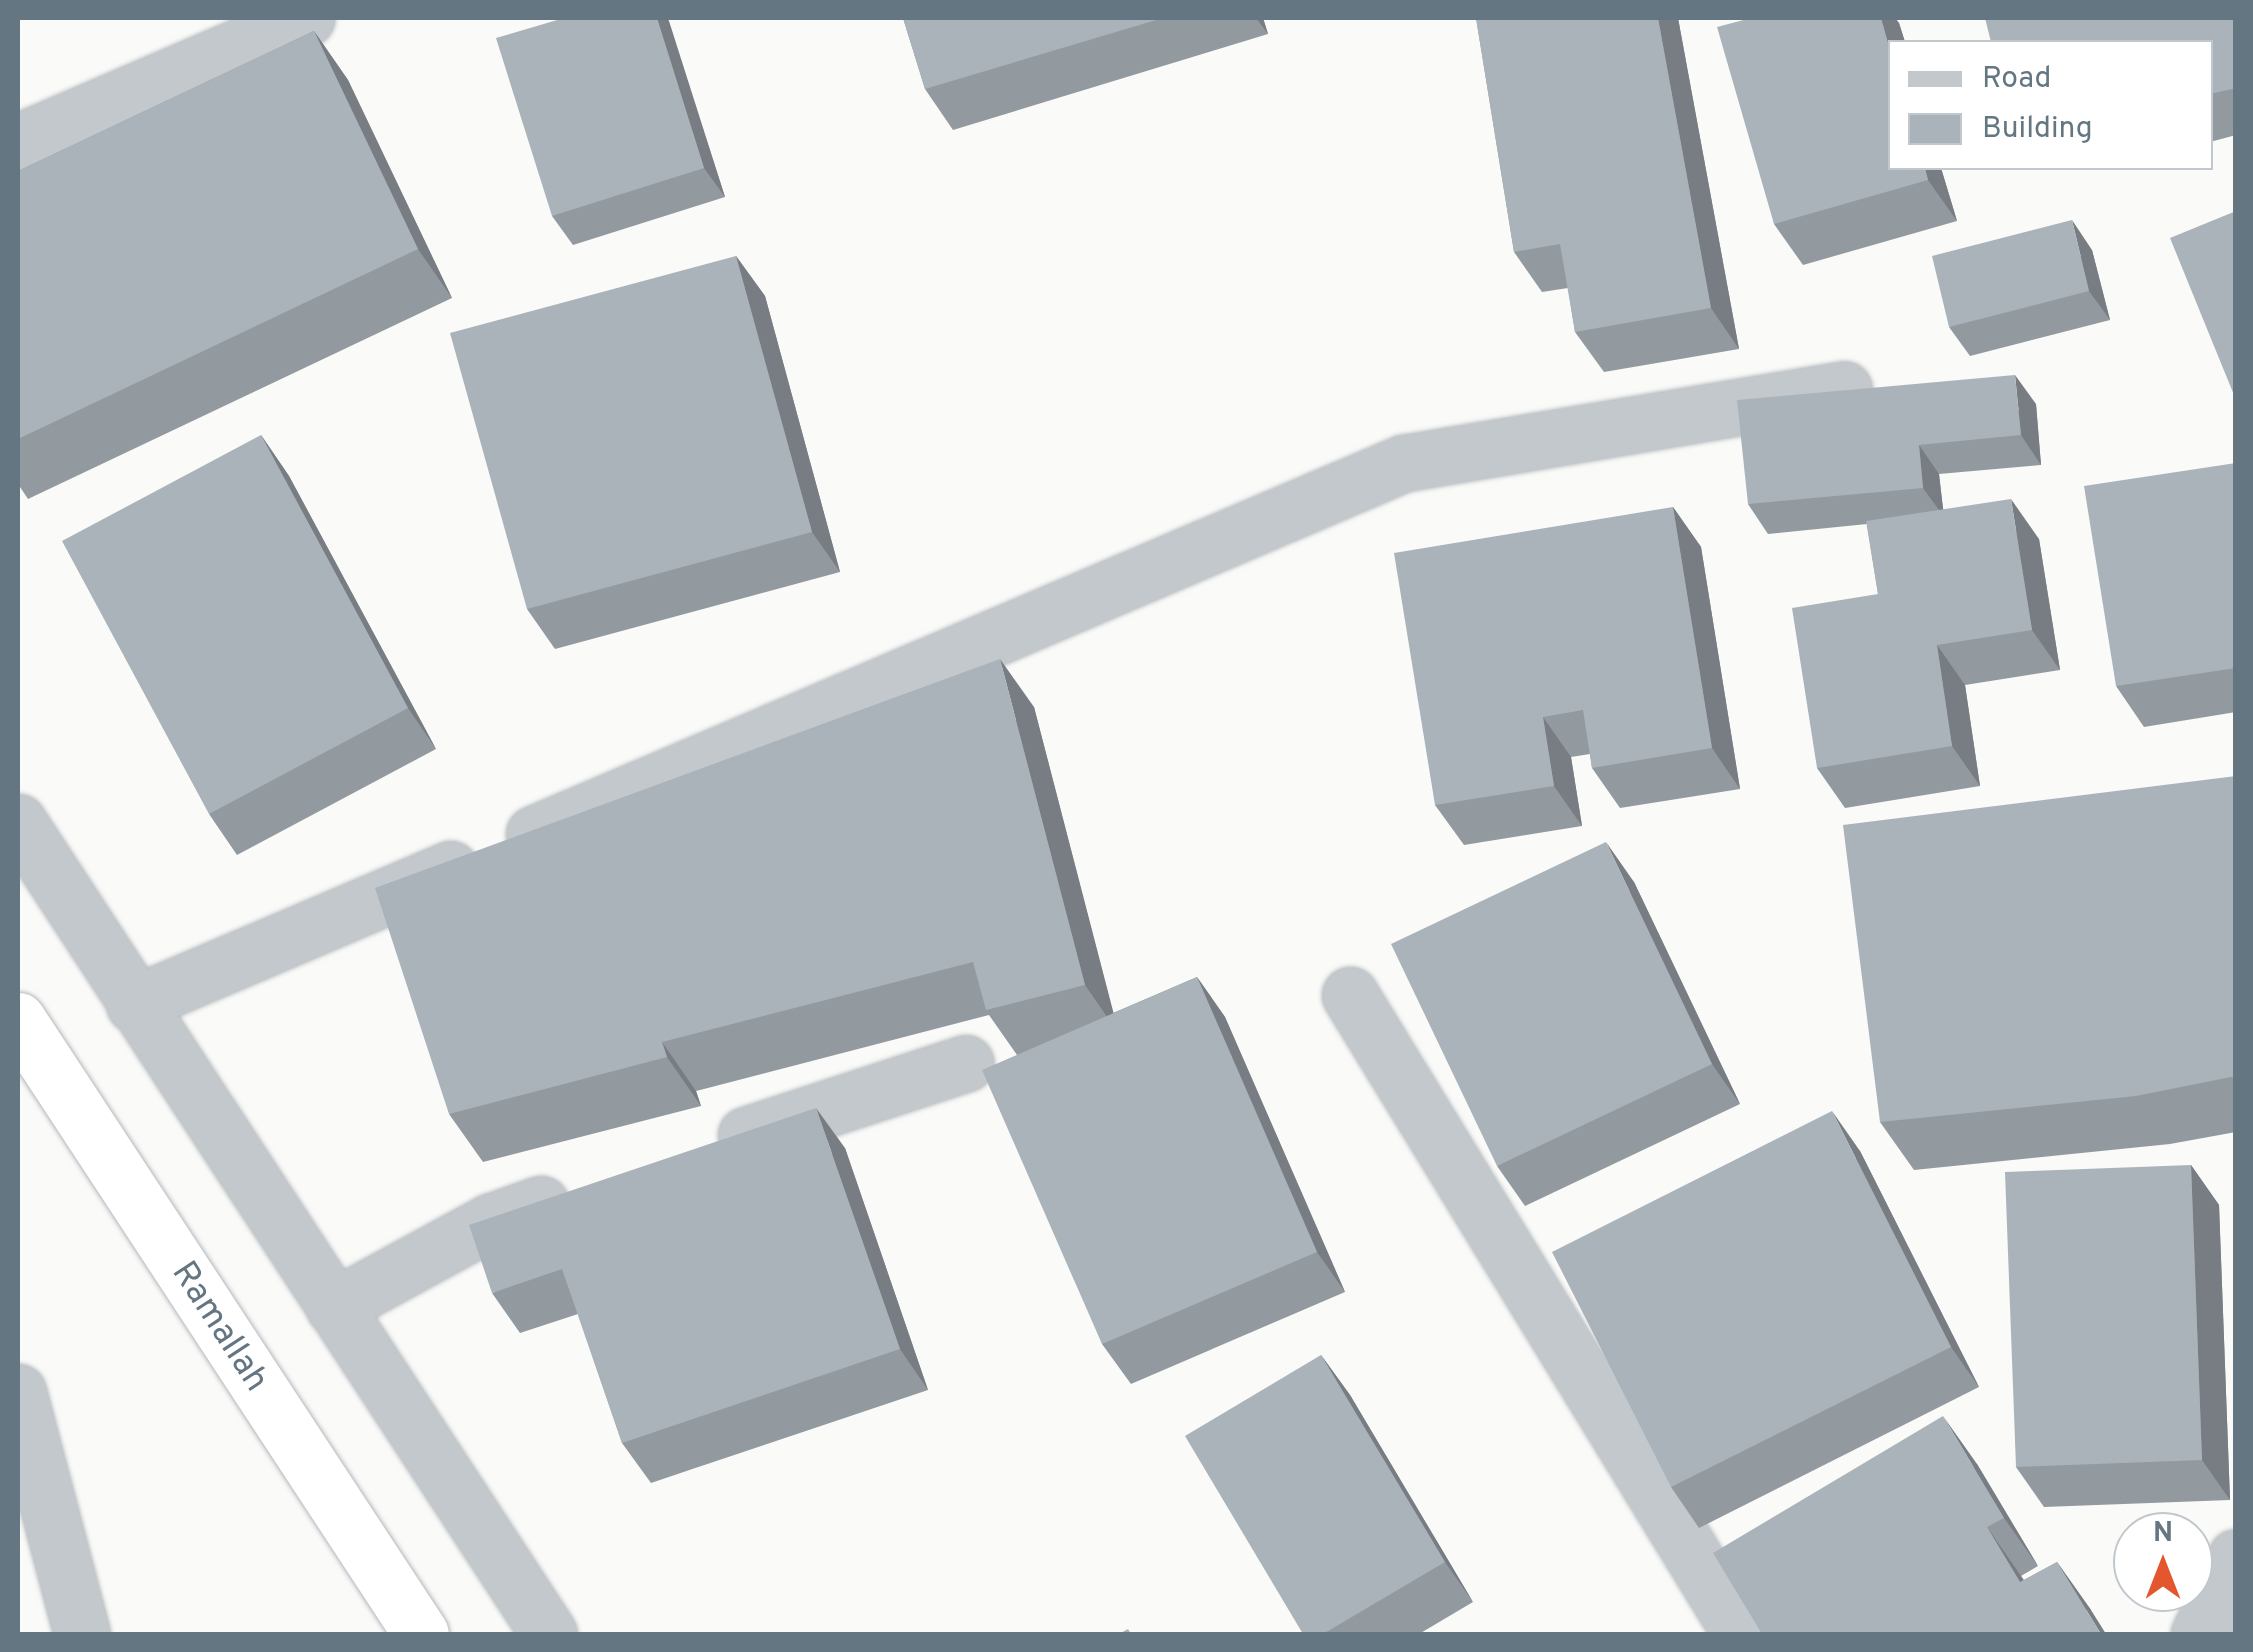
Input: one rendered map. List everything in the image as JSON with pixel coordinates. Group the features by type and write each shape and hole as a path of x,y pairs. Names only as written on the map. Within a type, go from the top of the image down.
{"highway":[{"name":"Ramallah","path":"18,1020 421,1634"}],"street":[{"path":"18,142 306,18"},
{"path":"134,1004 1404,463 1844,389"},
{"path":"18,822 548,1634"},
{"path":"1350,996 1740,1634"},
{"path":"694,1153 966,1063"},
{"path":"334,1307 490,1222 583,1190"},
{"path":"18,1392 82,1634"},
{"path":"2199,1634 2236,1557"}],"building":[{"path":"564,18 657,18 704,168 552,216 496,38"},
{"path":"903,18 1163,18 925,89"},
{"path":"1476,18 1658,18 1711,308 1575,332 1560,244 1514,252"},
{"path":"1751,18 1881,18 1888,43 1888,170 1926,170 1928,180 1774,224 1717,27"},
{"path":"1985,18 2236,18 2236,88 2213,93 2213,40 1990,40"},
{"path":"314,31 418,249 18,439 18,171"},
{"path":"2236,211 2236,400 2170,238"},
{"path":"2072,220 2089,291 1949,327 1932,256"},
{"path":"736,256 812,532 527,609 450,333"},
{"path":"2015,375 2021,435 1919,445 1923,488 1748,504 1737,400"},
{"path":"261,435 408,708 209,814 62,541"},
{"path":"2236,463 2236,668 2116,686 2084,486"},
{"path":"2011,499 2032,630 1937,645 1952,746 1817,768 1792,608 1878,594 1866,521"},
{"path":"1673,507 1712,748 1592,768 1583,710 1543,717 1554,786 1435,805 1394,553"},
{"path":"1000,659 1085,985 986,1010 973,962 662,1042 667,1057 449,1114 375,888"},
{"path":"2236,776 2236,1076 2136,1096 1880,1122 1843,825"},
{"path":"1606,842 1712,1064 1497,1166 1391,944"},
{"path":"1197,977 1317,1252 1102,1344 982,1070"},
{"path":"816,1108 900,1349 622,1443 562,1269 492,1293 469,1225"},
{"path":"1832,1111 1951,1347 1671,1487 1552,1252"},
{"path":"2191,1165 2202,1460 2016,1467 2005,1172"},
{"path":"1321,1355 1445,1562 1323,1634 1303,1634 1185,1436"},
{"path":"1943,1416 2004,1518 1987,1527 2020,1582 2057,1562 2101,1634 1762,1634 1713,1553"}]}
